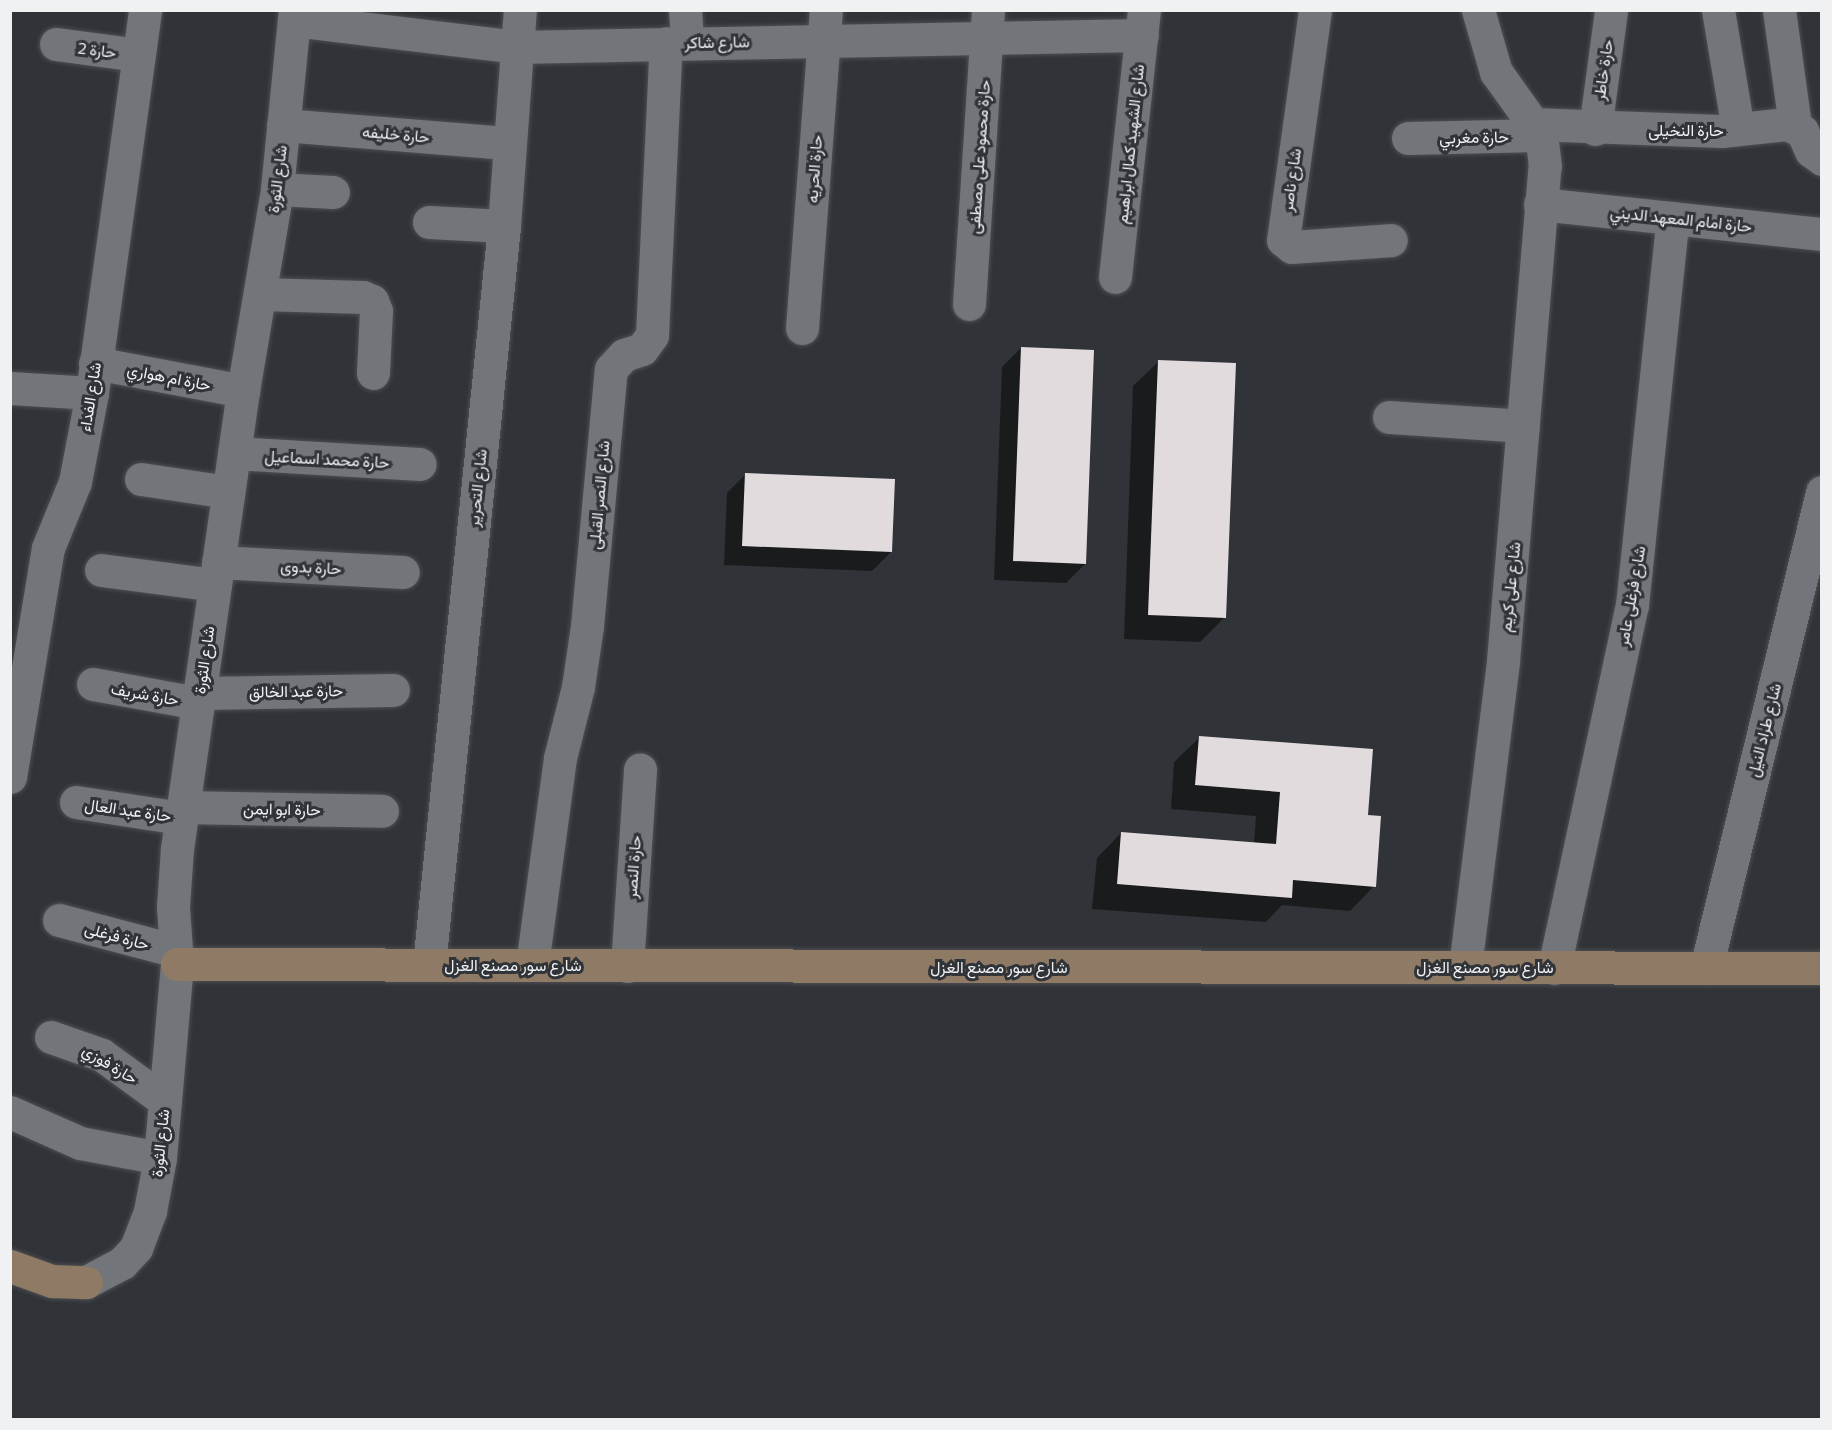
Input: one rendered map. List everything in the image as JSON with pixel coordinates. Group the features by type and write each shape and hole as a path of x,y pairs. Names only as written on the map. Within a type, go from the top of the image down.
{"street":[{"name":"شارع الفداء","path":"10,777 48,549 75,482 93,378 145,10"},
{"name":"شارع التحرير","path":"429,965 504,226 520,10"},
{"name":"شارع ناصر","path":"1315,10 1283,240 1292,247 1390,240"},
{"path":"1478,10 1496,72 1536,130"},
{"name":"حارة خاطر","path":"1594,129 1611,10"},
{"path":"1718,10 1738,129"},
{"path":"1779,10 1795,126 1806,137 1811,151 1821,159"},
{"name":"شارع شاكر","path":"295,15 516,47 680,32 825,25 1143,22"},
{"name":"شارع الثورة","path":"10,1266 52,1281 87,1282 122,1263 136,1248 150,1211 160,1158 165,1101 176,958 173,908 181,812 243,391 277,189 295,15"},
{"name":"شارع الشهيد كمال ابراهيم","path":"1115,277 1143,22"},
{"name":"حارة محمود على مصطفى","path":"969,303 987,24"},
{"name":"حارة الحريه","path":"802,328 825,25"},
{"name":"شارع النصر القبلى","path":"532,965 560,758 578,687 587,626 611,369 624,355 642,349 652,335 680,32"},
{"name":"حارة 2","path":"56,44 138,55"},
{"name":"حارة خليفه","path":"283,125 509,143"},
{"name":"حارة النخيلى","path":"1536,130 1738,129 1795,126"},
{"name":"حارة مغربي","path":"1408,138 1536,130"},
{"name":"شارع على كريم","path":"1465,968 1503,661 1523,426 1545,166 1536,130"},
{"path":"277,189 333,192"},
{"name":"حارة امام المعهد الديني","path":"1540,204 1821,234"},
{"name":"شارع فرغلى عامر","path":"1554,968 1632,605 1673,218"},
{"path":"429,222 504,226"},
{"path":"261,294 363,297 372,301 376,310 373,373"},
{"name":"حارة ام هواري","path":"10,388 93,378 243,391"},
{"path":"1389,417 1523,426"},
{"name":"حارة محمد اسماعيل","path":"234,453 420,464"},
{"path":"141,479 228,492"},
{"name":"شارع طراد النيل","path":"1706,968 1821,492"},
{"name":"حارة بدوى","path":"100,570 217,573 403,572"},
{"name":"حارة شريف","path":"93,684 199,698"},
{"name":"حارة عبد الخالق","path":"199,698 393,690"},
{"name":"حارة النصر","path":"627,966 640,769"},
{"name":"حارة عبد العال","path":"76,802 181,812"},
{"name":"حارة ابو ايمن","path":"181,812 382,811"},
{"name":"حارة فرغلى","path":"59,920 176,958"},
{"name":"شارع سور مصنع الغزل","path":"176,958 429,965 1821,968"},
{"name":"حارة فوزي","path":"51,1036 102,1055 165,1101"},
{"path":"10,1112 80,1143 160,1158"}],"building":[{"path":"1021,347 1094,350 1086,564 1013,561"},
{"path":"1158,360 1236,363 1226,618 1148,615"},
{"path":"745,473 895,479 892,552 742,546"},
{"path":"1199,736 1373,749 1368,815 1381,816 1376,887 1293,880 1292,898 1117,884 1121,832 1276,844 1280,792 1195,785"}]}
